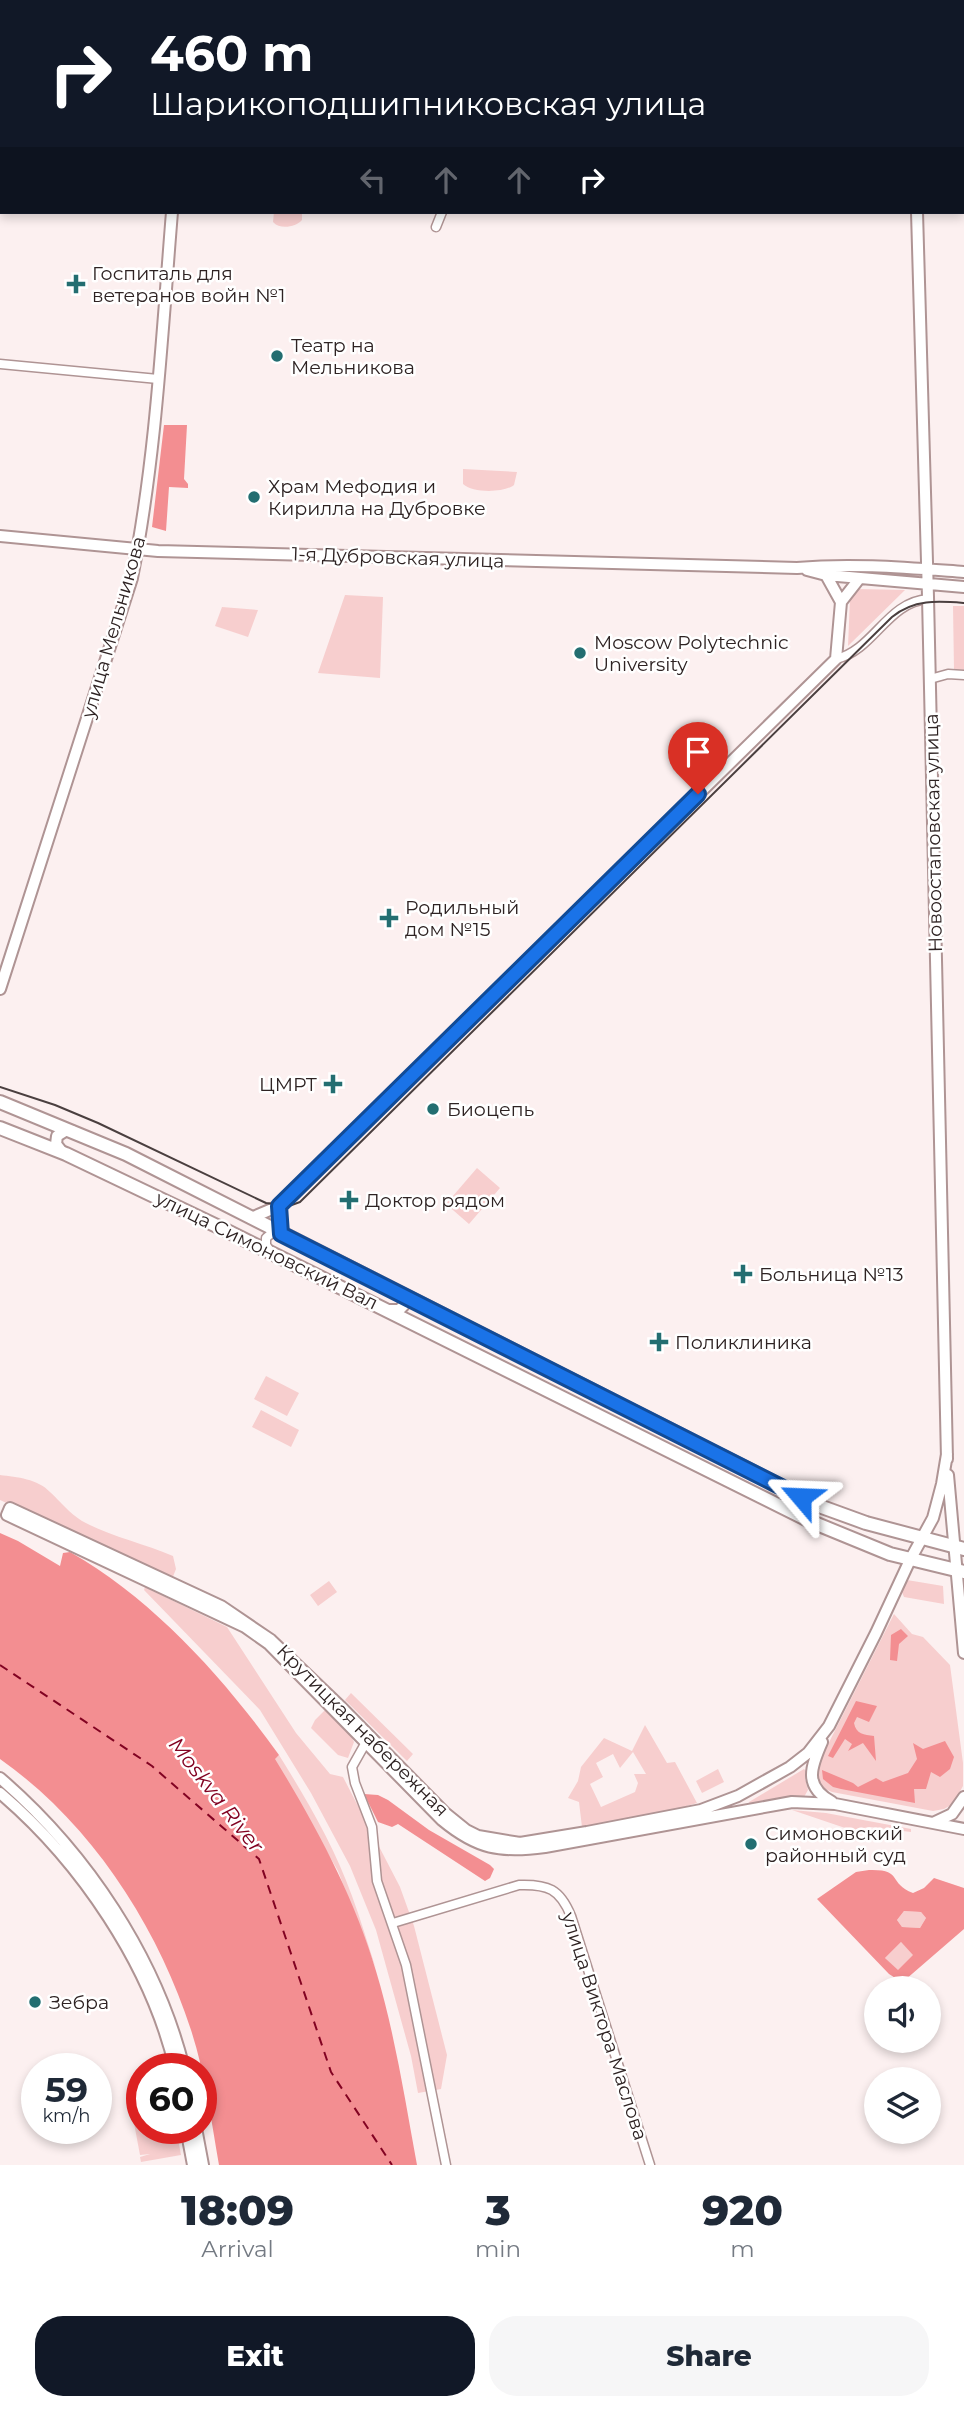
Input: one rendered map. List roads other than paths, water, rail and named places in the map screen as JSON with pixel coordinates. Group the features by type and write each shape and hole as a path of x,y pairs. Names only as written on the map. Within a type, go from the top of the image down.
{"main road":[{"name":"улица Мельникова","path":"0,989 139,550 158,379 172,214"},
{"name":"Новоостаповская улица","path":"917,214 928,569 947,1454 959,1548 964,1653"},
{"name":"1-я Дубровская улица","path":"0,536 139,550 797,568 838,566 964,572"},
{"name":"1-я Дубровская улица","path":"797,568 859,579 964,587"},
{"path":"826,575 841,602"},
{"path":"251,1218 279,1206 836,659 841,602 859,579"},
{"name":"улица Симоновский Вал","path":"0,1102 126,1154 780,1488 860,1521 959,1548"},
{"name":"улица Симоновский Вал","path":"0,1128 63,1153 271,1252 758,1496 853,1540 910,1559 960,1571"},
{"path":"63,1153 56,1144 57,1136 65,1131 72,1132"},
{"path":"279,1206 281,1234"},
{"path":"389,1310 399,1310 404,1305 405,1298 399,1292"},
{"name":"Новоостаповская улица","path":"829,1726 938,1505 947,1454"},
{"name":"Крутицкая набережная","path":"8,1511 221,1606 246,1621 271,1640 442,1820 462,1837 491,1847 519,1850 545,1847 792,1802 835,1804 964,1829"},
{"path":"829,1726 811,1773 819,1793 835,1804"},
{"name":"Крутицкая набережная","path":"368,1741 466,1830 491,1840 520,1843 701,1810 738,1796 799,1761 829,1726"},
{"path":"0,1778 42,1817 82,1863 121,1920 176,2036 180,2053"},
{"path":"0,1793 34,1824 88,1887 152,1988 172,2053"},
{"path":"932,1823 952,1814 964,1797"},
{"path":"189,2144 193,2165"},
{"path":"199,2144 203,2165"}],"street":[{"path":"436,227 441,214"},
{"path":"0,364 158,379"},
{"path":"836,659 857,649 904,606 928,599"},
{"path":"930,679 948,674 964,675"},
{"path":"271,1252 266,1245 266,1238 273,1232 281,1234"},
{"path":"853,1540 863,1540 869,1534 867,1527 860,1521"},
{"path":"368,1741 352,1767 355,1783 372,1827 377,1881 406,1965 446,2165"},
{"name":"улица Виктора Маслова","path":"393,1923 519,1885 535,1884 557,1892 565,1901 571,1916 650,2165"}],"tram line":[{"path":"0,1087 98,1123 266,1203 289,1206 300,1202 892,617 918,604 964,603"}],"place":[{"name":"Госпиталь для ветеранов войн №1","path":"76,284"},
{"name":"Театр на Мельникова","path":"277,356"},
{"name":"Храм Мефодия и Кирилла на Дубровке","path":"254,497"},
{"name":"Moscow Polytechnic University","path":"580,653"},
{"name":"Родильный дом №15","path":"389,918"},
{"name":"ЦМРТ","path":"333,1084"},
{"name":"Биоцепь","path":"433,1109"},
{"name":"Доктор рядом","path":"349,1200"},
{"name":"Больница №13","path":"743,1274"},
{"name":"Поликлиника","path":"659,1342"},
{"name":"Симоновский районный суд","path":"751,1844"},
{"name":"Зебра","path":"35,2002"}],"water label":[{"name":"Moskva River","path":"216,1795"}]}
